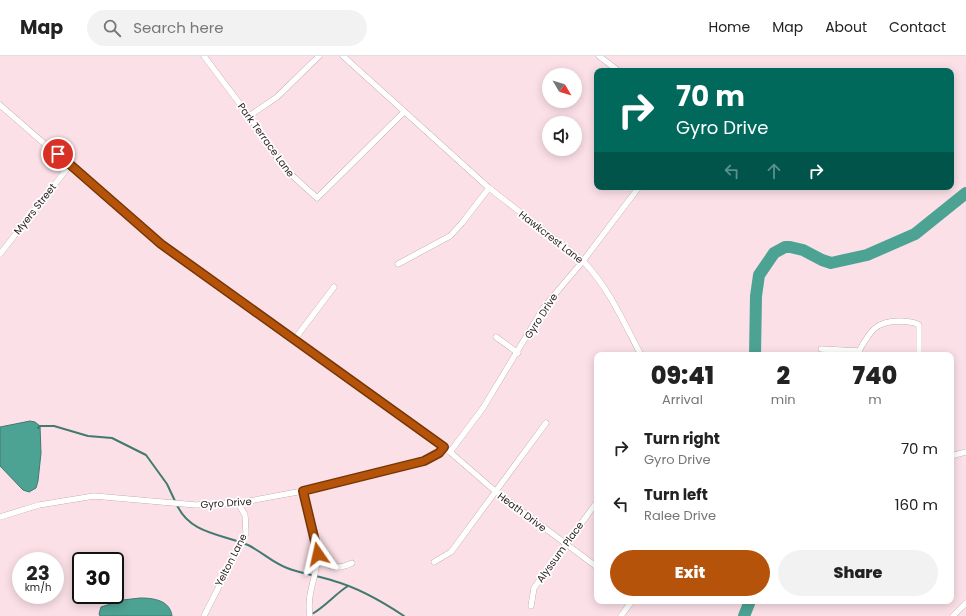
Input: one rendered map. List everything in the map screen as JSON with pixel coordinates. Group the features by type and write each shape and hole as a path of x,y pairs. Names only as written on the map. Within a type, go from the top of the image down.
{"street":[{"name":"Park Terrace Lane","path":"204,56 249,116 284,168 318,198 404,112"},
{"path":"249,116 277,97 319,56"},
{"name":"Hawkcrest Lane","path":"342,56 489,188 584,261 596,274 606,289 640,352"},
{"path":"599,56 615,68"},
{"name":"Heath Drive","path":"0,104 161,244 444,447 495,491 594,565"},
{"name":"Myers Street","path":"0,254 70,165"},
{"path":"398,264 450,236 489,188"},
{"name":"Gyro Drive","path":"450,452 483,408 544,307 584,261 637,190"},
{"path":"294,340 334,287"},
{"path":"860,352 866,338 875,328 887,321 914,322 919,325 919,352"},
{"path":"496,337 518,352"},
{"path":"821,349 850,352"},
{"path":"434,562 451,552 546,423"},
{"name":"Gyro Drive","path":"0,517 39,506 94,496 196,505 238,504 303,491 424,461 439,453 444,447"},
{"path":"954,455 966,452"},
{"path":"303,491 318,554 322,561 334,568 344,567 352,563"},
{"name":"Yelton Lane","path":"204,616 246,533 245,515 238,504"},
{"name":"Alyssum Place","path":"531,606 534,588 594,506"},
{"path":"310,616 309,610 311,588 318,554"},
{"path":"953,616 966,603"},
{"path":"621,616 630,604"}],"shaded area":[{"path":"30,421 35,422 40,426 41,453 36,488 29,492 23,490 0,466 0,427"},
{"path":"140,598 155,599 168,606 172,616 100,616 99,614 101,607 110,604 124,604 124,600"}],"waterway":[{"path":"755,352 756,296 759,275 774,253 785,247 790,247 803,250 831,263 867,255 915,234 966,193"},
{"path":"38,428 40,426 54,426 88,436 112,438 146,455 167,484 175,501"},
{"path":"177,505 183,515 198,528 248,545 287,568 353,587 404,616"},
{"path":"312,614 348,586"},
{"path":"744,616 749,604"}],"route":[{"path":"58,154 161,244 310,352 421,429 444,447 439,453 424,461 303,491 312,523 318,554"}]}
